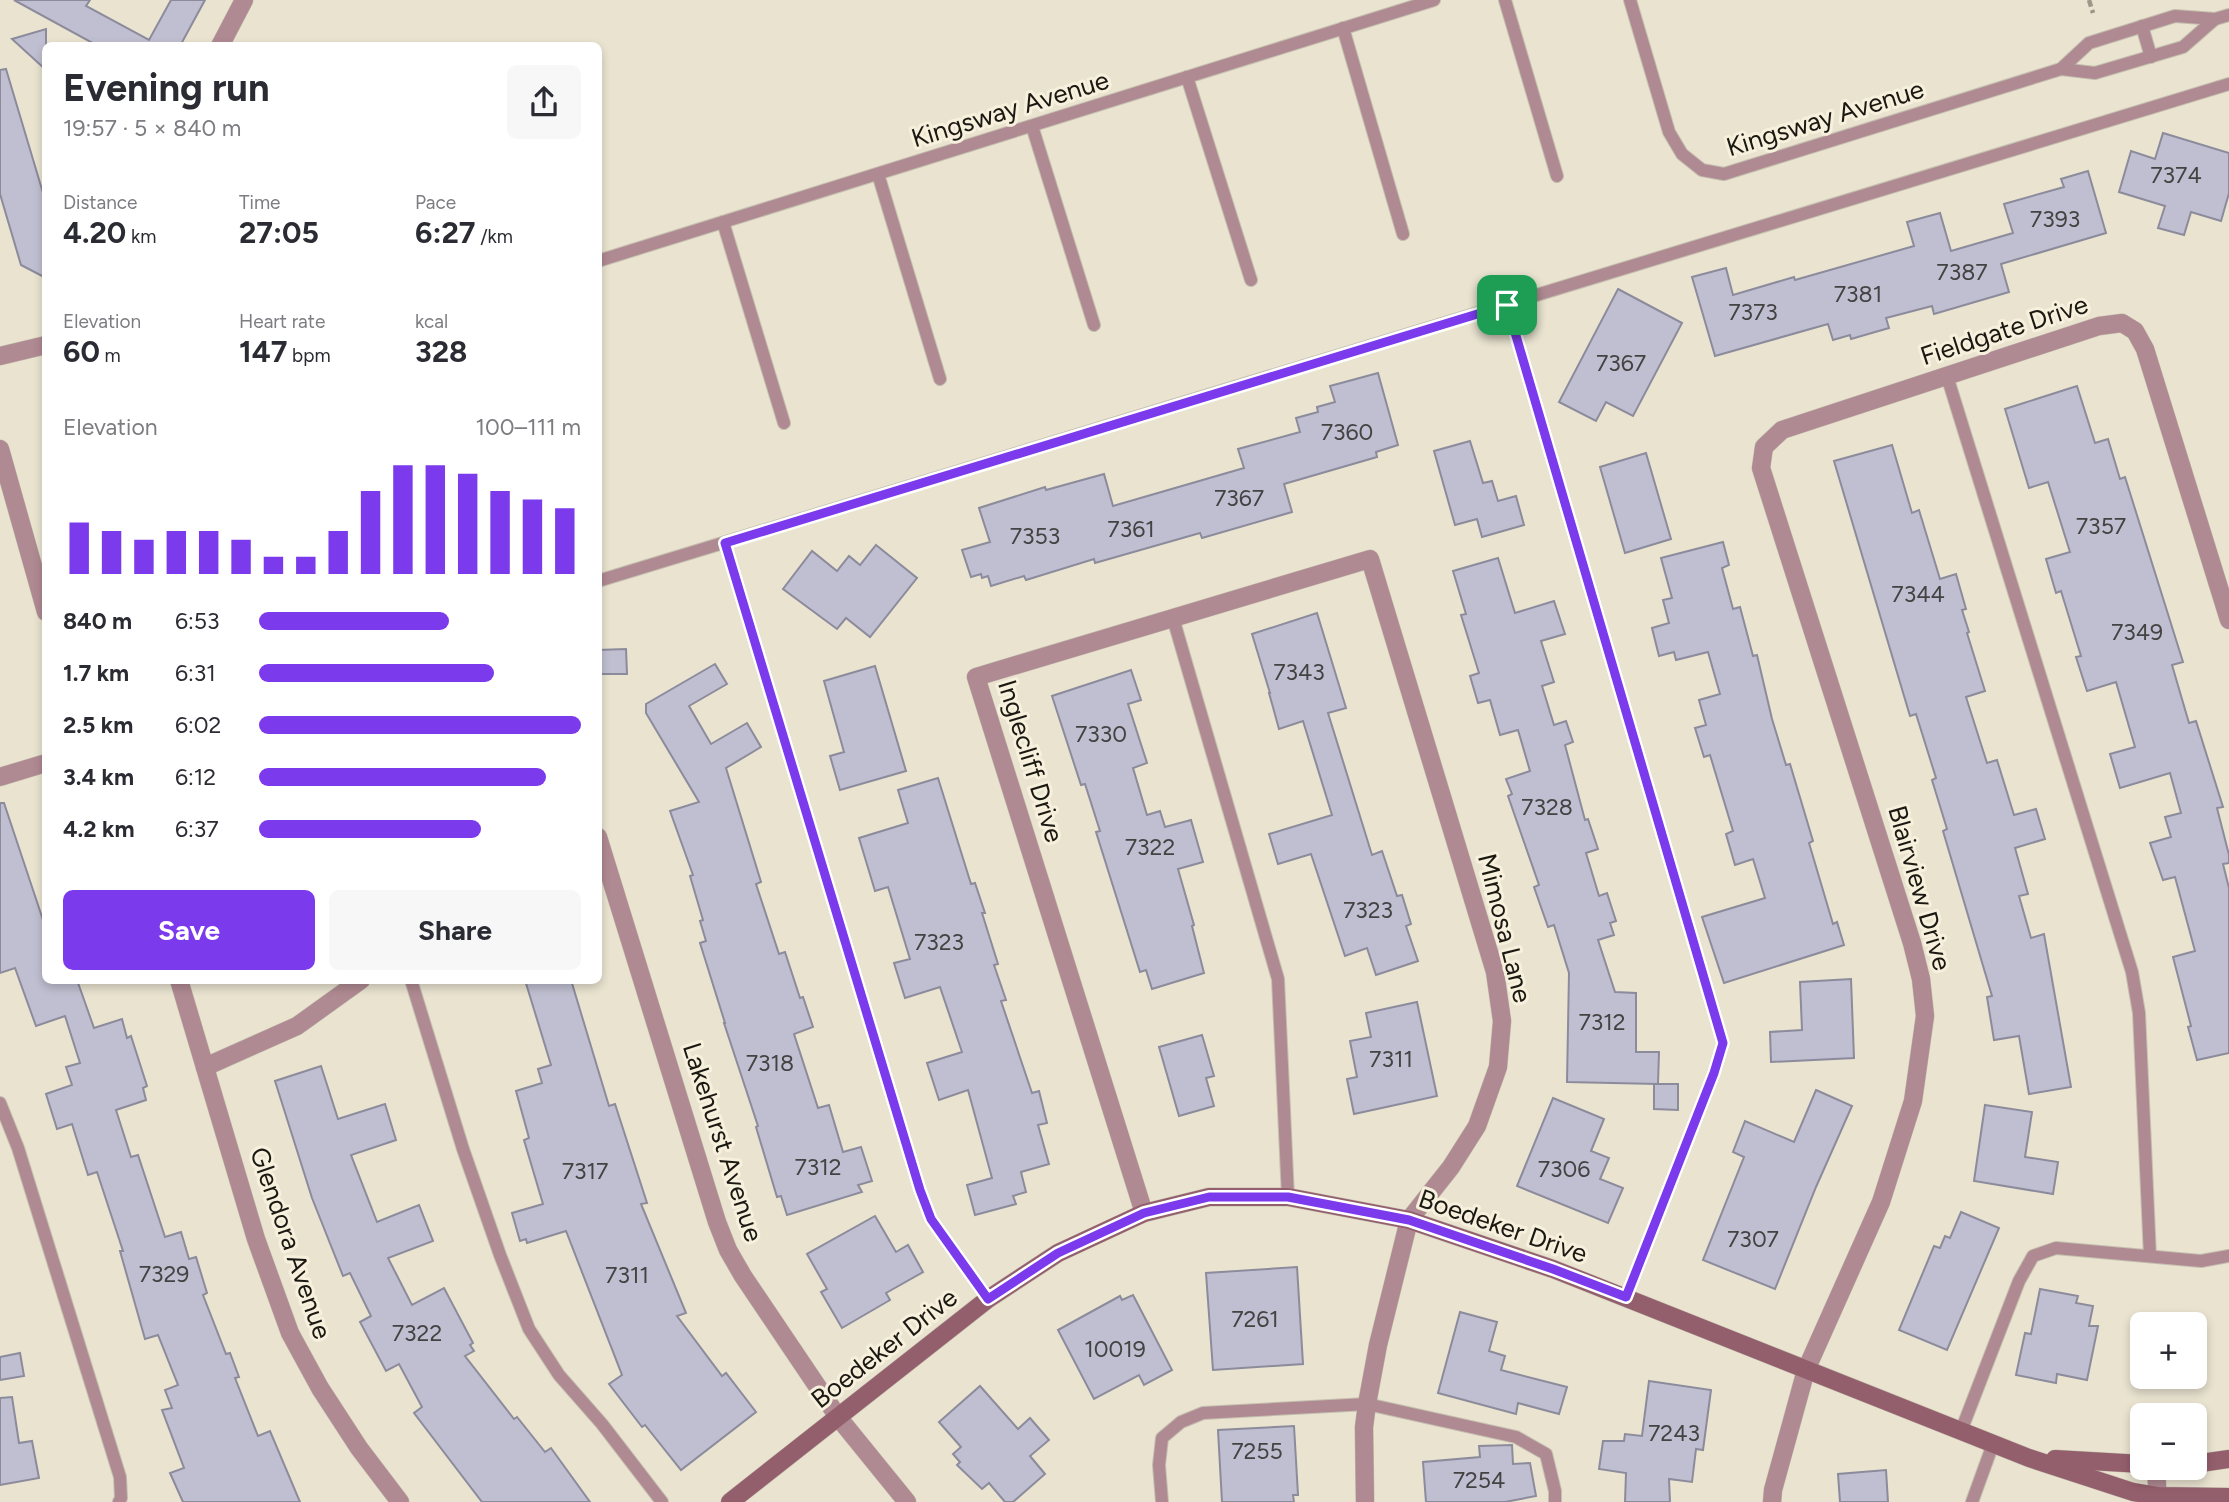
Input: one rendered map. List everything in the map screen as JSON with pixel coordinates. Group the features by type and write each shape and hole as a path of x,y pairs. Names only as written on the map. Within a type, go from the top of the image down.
{"street":[{"path":"222,42 244,0"},
{"name":"Fieldgate Drive","path":"1764,447 1782,430 2099,326 2122,323 2135,331 2145,349 2229,620"},
{"path":"0,356 42,346"},
{"name":"Blairview Drive","path":"1764,447 1761,468 1912,943 1921,979 1925,1016 1913,1101 1881,1202 1806,1370 1772,1502"},
{"path":"0,449 42,598"},
{"name":"Inglecliff Drive","path":"1144,1213 976,677 1370,559"},
{"name":"Mimosa Lane","path":"1365,1502 1364,1427 1367,1404 1378,1345 1409,1220 1451,1167 1477,1126 1497,1067 1502,1021 1494,972 1370,559"},
{"path":"0,777 42,764"},
{"name":"Lakehurst Avenue","path":"602,850 728,1250 838,1416 907,1502"},
{"name":"Glendora Avenue","path":"179,984 257,1239 290,1333 320,1388 359,1448 400,1502"},
{"path":"205,1067 297,1026 355,984"},
{"name":"Boedeker Drive","path":"730,1502 988,1299 1058,1253 1144,1213 1209,1197 1288,1197 1409,1220 1626,1297 2029,1458 2158,1499 2229,1497"},
{"name":"Boedeker Drive","path":"2029,1458 2130,1463"},
{"path":"2207,1463 2229,1459"},
{"path":"2157,1480 2158,1499"}],"lane":[{"name":"Kingsway Avenue","path":"602,260 1434,0"},
{"path":"1505,0 1557,176"},
{"name":"Kingsway Avenue","path":"1630,0 1669,132 1682,154 1702,170 1724,174 2061,69 2095,73 2183,47 2215,19"},
{"name":"Kingsway Avenue","path":"2061,69 2089,43 2175,16 2215,19 2229,15"},
{"path":"2142,26 2151,57"},
{"path":"1343,28 1403,234"},
{"path":"1187,77 1251,280"},
{"path":"602,580 2229,84"},
{"path":"1032,126 1094,325"},
{"path":"878,174 940,379"},
{"path":"723,222 784,423"},
{"path":"1507,305 1723,1043 1714,1073 1626,1297"},
{"path":"1947,376 2132,972 2139,1013 2150,1256"},
{"path":"725,543 920,1190 931,1219 988,1299"},
{"path":"1173,618 1278,979 1288,1197"},
{"path":"412,984 463,1149 529,1329 559,1375 602,1424 662,1502"},
{"path":"0,1103 18,1148 120,1477 121,1498 118,1502"},
{"path":"1961,1431 2019,1281 2033,1256 2056,1248 2201,1261 2229,1256"},
{"path":"1162,1502 1158,1465 1162,1438 1181,1422 1203,1412 1367,1404 1516,1437 1546,1454 1555,1502"},
{"path":"1972,1502 1993,1444"}],"path":[{"path":"2089,0 2093,13"}],"building":[{"path":"14,0 90,0 86,6 149,40 171,0 205,0 182,42 91,42"},
{"path":"46,29 46,42 42,42 42,66 12,39"},
{"path":"6,69 42,190 42,276 21,265 0,194 0,70"},
{"path":"2163,133 2229,153 2229,193 2221,221 2191,212 2184,235 2158,228 2165,206 2119,192 2131,151 2155,159"},
{"path":"2088,171 2106,233 2001,264 2009,292 1934,314 1932,306 1886,318 1889,328 1851,339 1850,335 1833,340 1828,324 1715,356 1692,277 1726,268 1733,295 1794,277 1795,280 1914,246 1907,222 1940,213 1951,251 2013,233 2004,204 2064,187 2061,179"},
{"path":"1618,289 1682,323 1633,416 1606,402 1596,421 1559,402"},
{"path":"1378,373 1398,445 1376,452 1377,457 1284,484 1292,512 1202,538 1200,533 1095,563 1094,559 1026,580 1024,576 991,586 988,576 982,578 981,574 971,577 962,550 990,542 979,508 1045,487 1046,490 1104,474 1113,506 1244,468 1238,449 1300,432 1296,418 1318,412 1317,407 1335,402 1330,386"},
{"path":"2077,386 2095,443 2108,439 2120,479 2125,477 2183,662 2172,665 2189,723 2196,721 2223,807 2217,808 2229,855 2229,863 2223,864 2229,888 2229,1053 2197,1060 2173,957 2195,951 2175,877 2163,880 2150,843 2171,837 2165,817 2181,813 2170,773 2120,788 2110,754 2135,747 2116,682 2087,691 2076,657 2081,656 2061,591 2056,593 2046,559 2070,552 2048,482 2029,488 2005,409"},
{"path":"1470,441 1483,483 1492,481 1498,501 1516,496 1524,525 1482,537 1477,519 1455,525 1434,451"},
{"path":"1892,445 1912,513 1919,510 1940,579 1956,574 1966,609 1962,610 1969,632 1967,633 1985,691 1966,697 1987,763 1997,760 2014,815 2036,809 2045,839 2015,848 2028,894 2019,896 2031,938 2044,934 2071,1087 2029,1094 2019,1036 1994,1040 1987,997 1992,996 1943,831 1947,829 1932,780 1936,778 1916,714 1910,716 1834,461"},
{"path":"1646,453 1671,539 1625,553 1600,467"},
{"path":"1723,542 1729,565 1722,568 1733,609 1740,607 1753,656 1757,655 1772,719 1786,765 1790,764 1813,841 1809,843 1833,924 1837,922 1844,945 1724,983 1702,917 1765,898 1753,859 1735,865 1726,834 1733,831 1710,755 1704,757 1695,728 1706,725 1699,700 1720,694 1708,652 1676,660 1674,652 1659,656 1652,628 1669,623 1663,600 1672,598 1661,558"},
{"path":"876,545 917,578 870,637 846,618 837,629 783,589 812,551 837,571 849,556 860,565"},
{"path":"1498,558 1515,613 1554,601 1565,634 1541,641 1554,682 1542,686 1554,725 1566,721 1573,742 1565,745 1585,820 1588,819 1598,849 1586,853 1599,896 1607,893 1616,921 1610,923 1614,935 1598,940 1615,992 1636,993 1636,1052 1659,1052 1658,1084 1567,1082 1569,973 1554,925 1548,927 1534,887 1539,885 1508,796 1512,794 1506,779 1530,771 1518,730 1500,735 1490,700 1478,703 1470,676 1479,673 1461,615 1466,614 1453,571"},
{"path":"1317,613 1346,708 1328,713 1372,855 1382,851 1397,896 1402,895 1411,924 1406,926 1418,961 1376,975 1367,948 1345,956 1311,854 1278,864 1269,834 1332,815 1303,721 1279,729 1252,634"},
{"path":"626,649 627,674 602,674 602,650"},
{"path":"715,664 727,684 689,706 711,744 747,723 761,747 726,768 761,882 756,884 779,954 785,952 813,1027 794,1034 818,1108 829,1105 843,1152 861,1147 872,1181 858,1185 862,1192 787,1215 781,1196 777,1197 756,1127 758,1126 700,943 706,941 700,921 703,920 690,876 693,875 670,811 699,802 646,713 646,704"},
{"path":"875,666 906,771 840,790 830,756 844,752 824,681"},
{"path":"1131,670 1141,700 1128,704 1147,763 1133,768 1147,815 1160,811 1165,827 1191,820 1203,862 1178,869 1204,973 1152,989 1146,970 1140,972 1096,832 1100,831 1085,784 1081,785 1052,696"},
{"path":"938,778 971,884 975,883 985,913 982,913 998,964 994,965 1006,1000 1001,1001 1032,1093 1039,1091 1047,1123 1038,1125 1049,1164 1021,1172 1026,1192 1013,1196 1016,1204 975,1215 967,1185 992,1178 968,1090 939,1100 927,1063 962,1052 940,987 905,998 894,963 910,959 888,887 875,891 859,838 908,823 898,790"},
{"path":"0,803 4,803 42,917 42,984 78,984 94,1028 122,1019 127,1038 131,1036 147,1086 143,1088 146,1100 116,1110 131,1157 138,1155 165,1237 181,1232 189,1259 196,1257 207,1293 203,1295 226,1354 230,1353 239,1377 235,1378 258,1436 270,1431 300,1502 183,1502 170,1473 184,1468 162,1410 172,1408 165,1390 178,1385 158,1335 145,1339 120,1251 123,1251 97,1172 88,1175 72,1124 57,1129 46,1094 72,1085 66,1067 80,1063 65,1016 36,1026 15,968 0,973"},
{"path":"1851,979 1854,1058 1771,1062 1770,1032 1802,1030 1800,982"},
{"path":"526,984 572,984 609,1106 615,1104 647,1203 641,1204 686,1313 677,1316 722,1376 726,1373 756,1412 681,1470 645,1425 642,1427 609,1384 622,1375 566,1231 527,1243 526,1239 520,1241 512,1213 543,1204 524,1140 529,1138 516,1091 542,1083 538,1069 551,1065"},
{"path":"1417,1002 1437,1096 1354,1114 1347,1079 1357,1077 1350,1041 1371,1037 1366,1013"},
{"path":"1202,1035 1214,1076 1206,1078 1214,1106 1179,1116 1159,1047"},
{"path":"321,1066 338,1119 385,1104 396,1140 351,1155 377,1222 419,1205 433,1241 388,1258 412,1305 444,1288 473,1343 470,1345 474,1351 465,1356 514,1419 517,1417 545,1452 551,1448 590,1502 482,1502 414,1413 422,1407 399,1364 386,1371 360,1322 371,1316 350,1273 343,1276 312,1198 275,1081"},
{"path":"1654,1084 1678,1084 1678,1110 1654,1109"},
{"path":"1816,1090 1852,1106 1775,1289 1703,1260 1744,1157 1733,1152 1745,1121 1794,1142"},
{"path":"1553,1098 1604,1119 1591,1151 1609,1158 1600,1179 1623,1188 1608,1223 1517,1186"},
{"path":"1985,1105 2032,1112 2025,1157 2058,1162 2053,1194 1974,1181"},
{"path":"1961,1212 1999,1228 1947,1350 1899,1330 1934,1246 1940,1248 1945,1236 1950,1238"},
{"path":"875,1216 896,1252 908,1245 923,1272 886,1293 890,1300 842,1328 821,1292 827,1289 807,1254"},
{"path":"1297,1267 1303,1364 1213,1370 1206,1273"},
{"path":"2040,1289 2078,1296 2076,1303 2093,1306 2089,1326 2098,1326 2087,1380 2057,1374 2056,1383 2016,1375 2025,1333 2031,1334"},
{"path":"1133,1295 1172,1370 1144,1385 1139,1375 1094,1399 1058,1330 1120,1296 1122,1300"},
{"path":"1460,1312 1497,1322 1489,1351 1505,1356 1501,1370 1567,1387 1559,1414 1518,1403 1516,1414 1438,1393"},
{"path":"20,1353 24,1376 0,1380 0,1357"},
{"path":"1649,1381 1711,1390 1703,1450 1696,1449 1692,1482 1669,1479 1670,1502 1625,1502 1626,1473 1599,1469 1603,1441 1624,1441 1625,1434 1642,1436"},
{"path":"980,1386 1018,1429 1030,1418 1049,1440 1030,1456 1045,1474 1013,1502 1005,1502 989,1483 982,1489 957,1465 960,1462 953,1454 961,1447 939,1422"},
{"path":"12,1397 19,1443 32,1441 39,1478 0,1485 0,1398"},
{"path":"1294,1426 1298,1495 1293,1495 1294,1502 1222,1502 1218,1430"},
{"path":"1512,1445 1513,1464 1530,1463 1536,1496 1505,1502 1426,1502 1423,1462 1480,1457 1479,1446"},
{"path":"1886,1470 1888,1502 1840,1502 1838,1474"}],"route":[{"path":"1507,305 1723,1043 1714,1073 1626,1297 1409,1220 1288,1197 1209,1197 1144,1213 1058,1253 988,1299 931,1219 920,1190 725,543 1507,305"}]}
